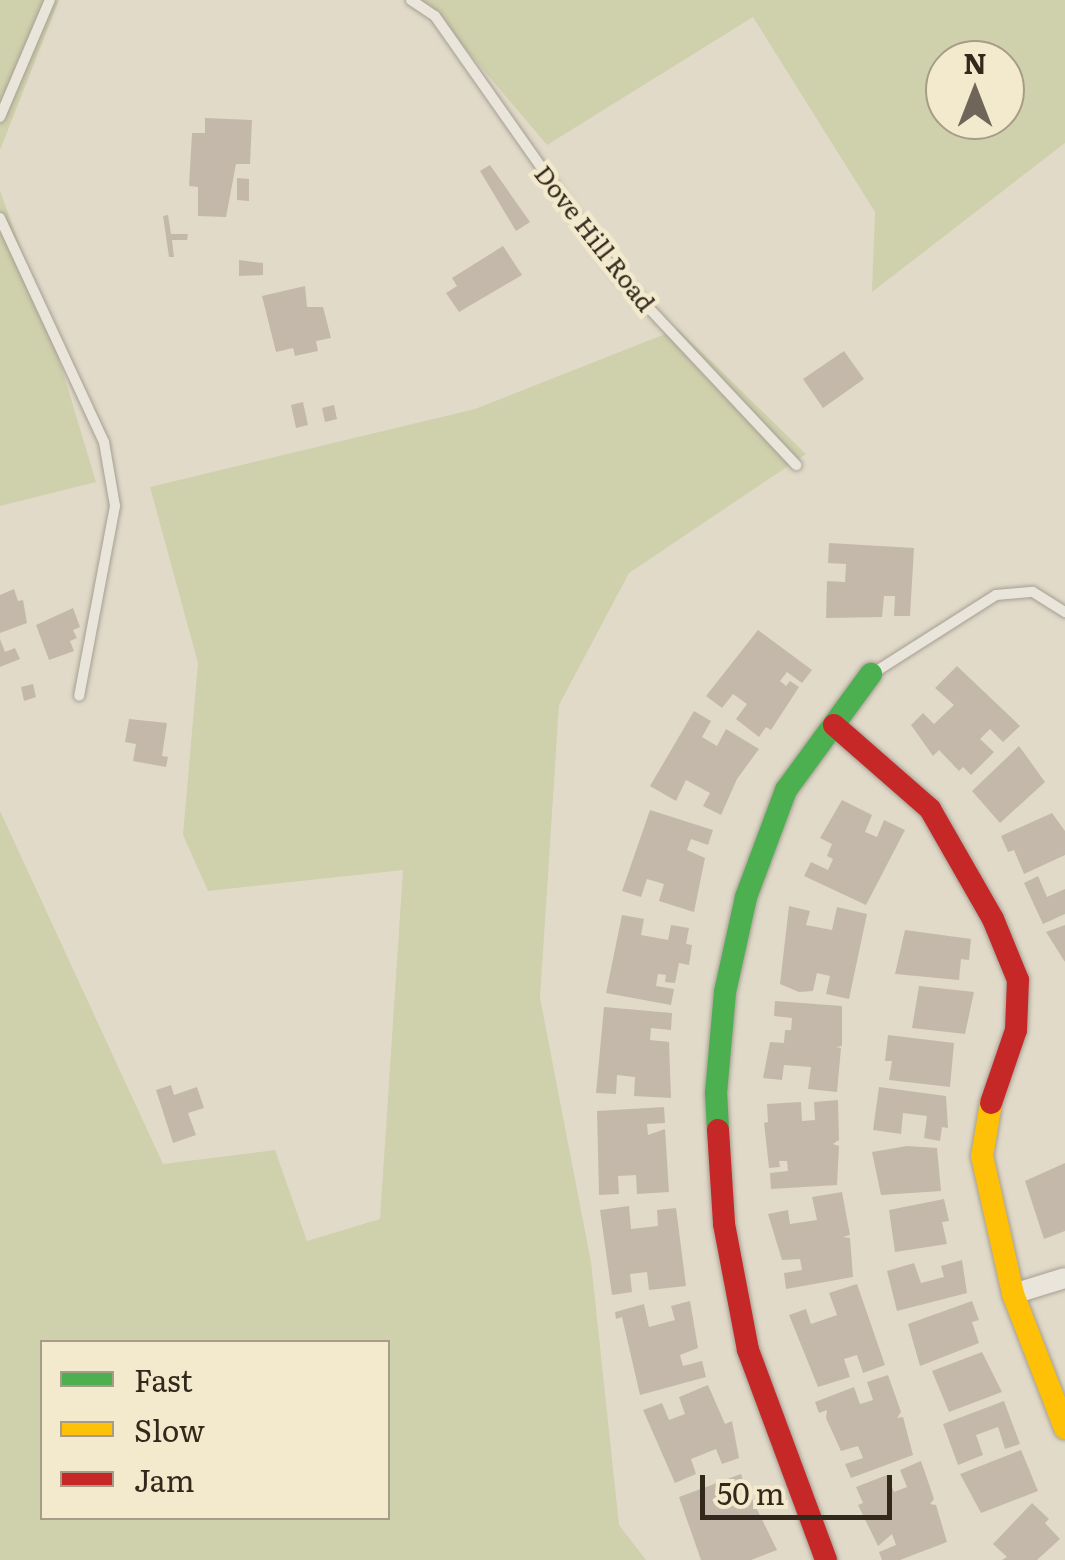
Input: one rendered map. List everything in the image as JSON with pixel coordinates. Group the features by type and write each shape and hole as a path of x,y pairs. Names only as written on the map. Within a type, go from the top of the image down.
{"street":[{"path":"826,1560 748,1350 724,1224 716,1092 726,992 746,897 786,790 872,674"},
{"path":"834,725 930,808 993,919 1018,980 1016,1030 993,1088 982,1156 1012,1294 1051,1402 1065,1428"},
{"path":"1012,1294 1065,1278"}],"lane":[{"path":"0,118 50,0"},
{"name":"Dove Hill Road","path":"410,0 435,16 615,272 796,466"},
{"path":"0,218 104,442 115,506 79,696"},
{"path":"872,674 904,657 996,594 1033,592 1065,612"}],"green space":[{"path":"0,0 59,0 0,150"},
{"path":"406,0 1065,0 1065,143 872,292 875,212 753,17 547,145 453,34"},
{"path":"0,191 49,326 96,482 0,506"},
{"path":"678,329 806,454 629,573 559,705 540,998 591,1262 619,1525 646,1560 0,1560 0,811 163,1164 275,1150 307,1241 380,1219 403,870 208,891 183,835 198,663 150,487 475,409"}],"building":[{"path":"205,118 252,120 250,164 236,164 226,217 198,216 198,187 189,186 192,133 205,133"},
{"path":"490,165 530,222 516,231 480,171"},
{"path":"237,178 249,179 249,201 237,200"},
{"path":"168,215 171,234 188,234 187,240 172,240 174,257 169,257 163,216"},
{"path":"503,246 522,275 459,312 446,293 457,286 452,278"},
{"path":"239,260 263,263 263,275 239,276"},
{"path":"305,286 307,307 323,307 331,338 316,341 318,351 295,356 293,348 276,352 262,296"},
{"path":"844,351 864,379 823,408 803,379"},
{"path":"303,402 308,425 296,428 291,405"},
{"path":"334,405 337,419 325,422 322,408"},
{"path":"829,543 914,548 910,616 894,616 895,596 884,596 882,617 826,618 827,581 845,582 846,564 828,563"},
{"path":"14,589 18,601 23,600 27,623 0,633 0,595"},
{"path":"73,608 80,627 73,630 77,638 70,641 74,651 49,660 36,625"},
{"path":"758,630 812,670 802,683 787,672 780,681 786,686 790,681 799,687 771,730 766,727 759,737 736,719 747,704 733,694 722,708 706,696"},
{"path":"0,639 5,652 15,648 20,659 0,667"},
{"path":"957,666 1020,726 1003,742 990,729 980,739 994,752 971,775 963,767 959,771 939,750 933,756 911,725 923,713 934,724 954,705 935,688"},
{"path":"33,684 36,697 24,701 21,687"},
{"path":"694,711 711,721 702,737 717,746 726,729 759,749 737,779 721,815 703,806 710,793 686,780 676,801 650,786"},
{"path":"129,719 167,723 162,756 168,757 166,767 133,761 136,744 125,742"},
{"path":"1019,746 1045,782 1000,823 972,791"},
{"path":"842,800 872,815 865,832 877,837 884,820 905,830 866,905 804,876 811,862 828,870 833,859 827,856 832,844 820,838"},
{"path":"650,810 713,830 708,845 691,839 687,850 705,858 694,912 659,901 664,884 647,879 641,897 622,891"},
{"path":"1052,813 1065,831 1065,855 1024,874 1014,850 1008,852 1001,836"},
{"path":"1038,876 1047,897 1065,889 1065,914 1043,924 1024,883"},
{"path":"789,906 810,911 806,925 832,930 837,907 867,914 849,999 826,994 830,976 817,973 813,991 799,992 780,984"},
{"path":"622,915 644,919 641,935 668,940 671,925 689,928 689,965 679,963 675,983 665,982 666,975 658,974 656,986 674,989 671,1005 606,993"},
{"path":"1065,925 1065,962 1046,932"},
{"path":"905,930 971,939 969,960 961,959 959,980 895,974"},
{"path":"919,986 974,992 965,1034 912,1028"},
{"path":"775,1001 842,1006 842,1046 836,1047 841,1048 837,1092 808,1089 811,1067 784,1065 782,1080 763,1078 770,1042 784,1043 785,1030 791,1030 792,1018 774,1016"},
{"path":"604,1007 672,1013 671,1030 651,1028 650,1040 669,1042 671,1098 634,1096 635,1077 617,1075 616,1094 596,1093"},
{"path":"888,1035 954,1043 950,1087 889,1080 892,1061 885,1061"},
{"path":"171,1085 174,1095 197,1087 204,1108 188,1113 196,1135 173,1143 156,1090"},
{"path":"879,1087 946,1096 948,1128 942,1127 940,1141 924,1138 927,1116 903,1113 901,1134 873,1130"},
{"path":"838,1100 839,1140 833,1144 839,1146 837,1185 771,1189 770,1173 788,1171 787,1161 779,1161 780,1167 769,1168 764,1123 768,1122 767,1104 801,1102 802,1121 815,1120 814,1102"},
{"path":"664,1107 665,1123 647,1124 648,1135 665,1129 669,1192 637,1194 636,1175 618,1176 619,1194 599,1195 597,1111"},
{"path":"907,1146 937,1148 941,1191 881,1195 872,1152"},
{"path":"1065,1163 1065,1231 1044,1239 1025,1181"},
{"path":"842,1192 850,1235 843,1237 850,1238 853,1277 786,1289 784,1273 802,1270 800,1259 782,1260 768,1214 788,1210 790,1224 817,1220 812,1197"},
{"path":"944,1199 949,1221 942,1222 947,1244 895,1252 889,1210"},
{"path":"629,1206 631,1229 658,1226 657,1210 676,1208 686,1286 649,1290 647,1272 630,1274 632,1292 612,1295 600,1210"},
{"path":"962,1260 967,1293 897,1311 887,1271 914,1263 921,1283 944,1277 941,1266"},
{"path":"857,1284 885,1365 863,1373 857,1355 844,1359 850,1377 818,1387 789,1315 806,1309 811,1324 837,1315 829,1293"},
{"path":"690,1301 698,1348 680,1355 683,1366 702,1361 706,1377 640,1395 622,1317 616,1319 615,1312 644,1304 649,1327 675,1320 671,1306"},
{"path":"972,1301 979,1320 972,1322 979,1343 920,1366 908,1324"},
{"path":"982,1352 1002,1392 949,1412 932,1371"},
{"path":"888,1375 901,1412 897,1418 903,1417 913,1455 851,1478 845,1464 863,1458 858,1446 841,1451 826,1418 827,1410 819,1413 815,1402 854,1387 860,1404 873,1400 867,1382"},
{"path":"708,1385 725,1424 732,1421 739,1458 722,1464 716,1449 691,1459 696,1474 675,1483 643,1410 662,1403 669,1420 685,1414 679,1397"},
{"path":"1004,1401 1020,1444 1005,1449 998,1427 976,1435 983,1455 958,1465 943,1424"},
{"path":"1021,1450 1038,1491 981,1513 960,1474"},
{"path":"921,1461 934,1499 930,1504 936,1505 947,1542 900,1560 882,1560 879,1552 896,1545 892,1534 878,1546 858,1505 863,1503 856,1487 887,1475 894,1492 907,1487 900,1470"},
{"path":"741,1474 746,1489 729,1495 734,1506 752,1499 777,1550 751,1560 701,1560 679,1497"},
{"path":"1032,1503 1049,1519 1045,1523 1060,1539 1037,1560 1002,1560 1007,1557 993,1544"}],"traffic: fast":[{"path":"718,1130 716,1093 725,992 746,897 786,790 871,674"}],"traffic: slow":[{"path":"991,1103 982,1156 1013,1294 1065,1428"}],"traffic: jam":[{"path":"834,725 930,809 993,919 1018,980 1016,1030 991,1103"},
{"path":"718,1130 724,1224 748,1350 826,1560"}]}
